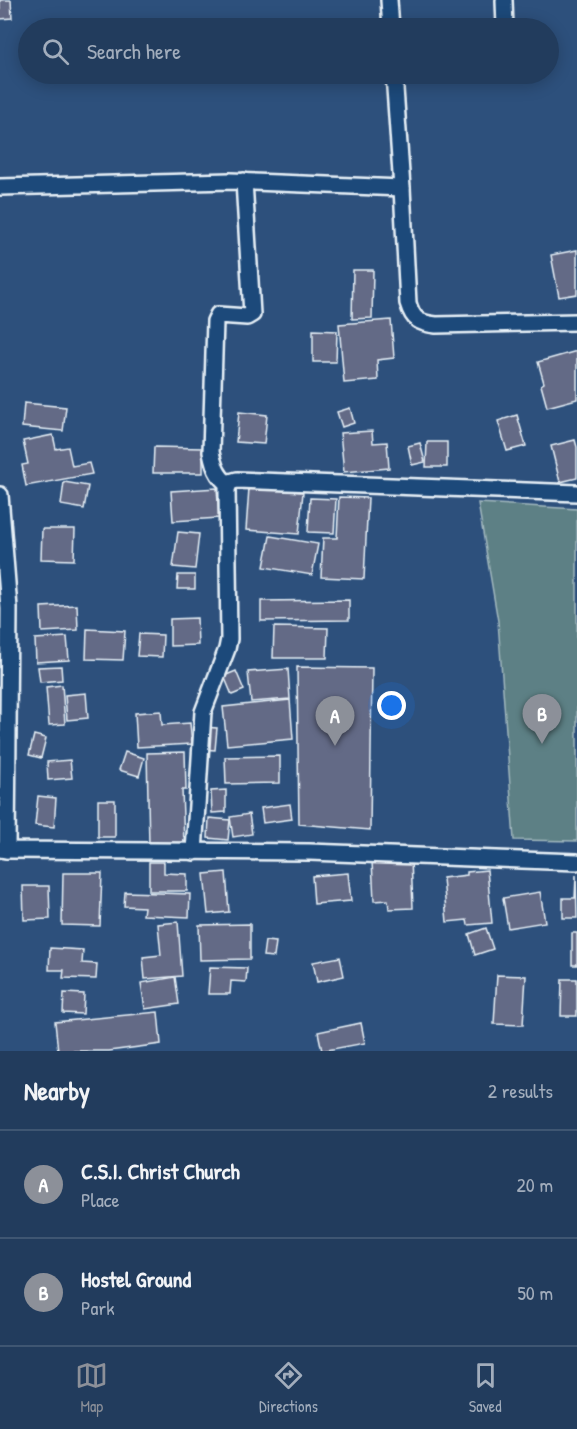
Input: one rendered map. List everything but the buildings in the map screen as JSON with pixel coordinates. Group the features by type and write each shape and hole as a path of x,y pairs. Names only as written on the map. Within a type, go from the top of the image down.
{"street":[{"path":"389,0 390,18"},
{"path":"504,0 505,18"},
{"path":"395,84 408,303 411,315 426,324 436,325 577,322"},
{"path":"0,187 244,182 402,188"},
{"path":"228,484 214,468 211,452 215,321 218,315 247,317 252,314 244,182"},
{"path":"194,852 203,712 229,639 227,489 231,481 577,493"},
{"path":"0,495 9,608 4,850 309,852 577,862"}],"green space":[{"path":"478,503 577,509 577,841 514,840 498,621"}],"place":[{"name":"Hostel Ground","path":"542,744"},
{"name":"C.S.I. Christ Church","path":"335,746"}]}
